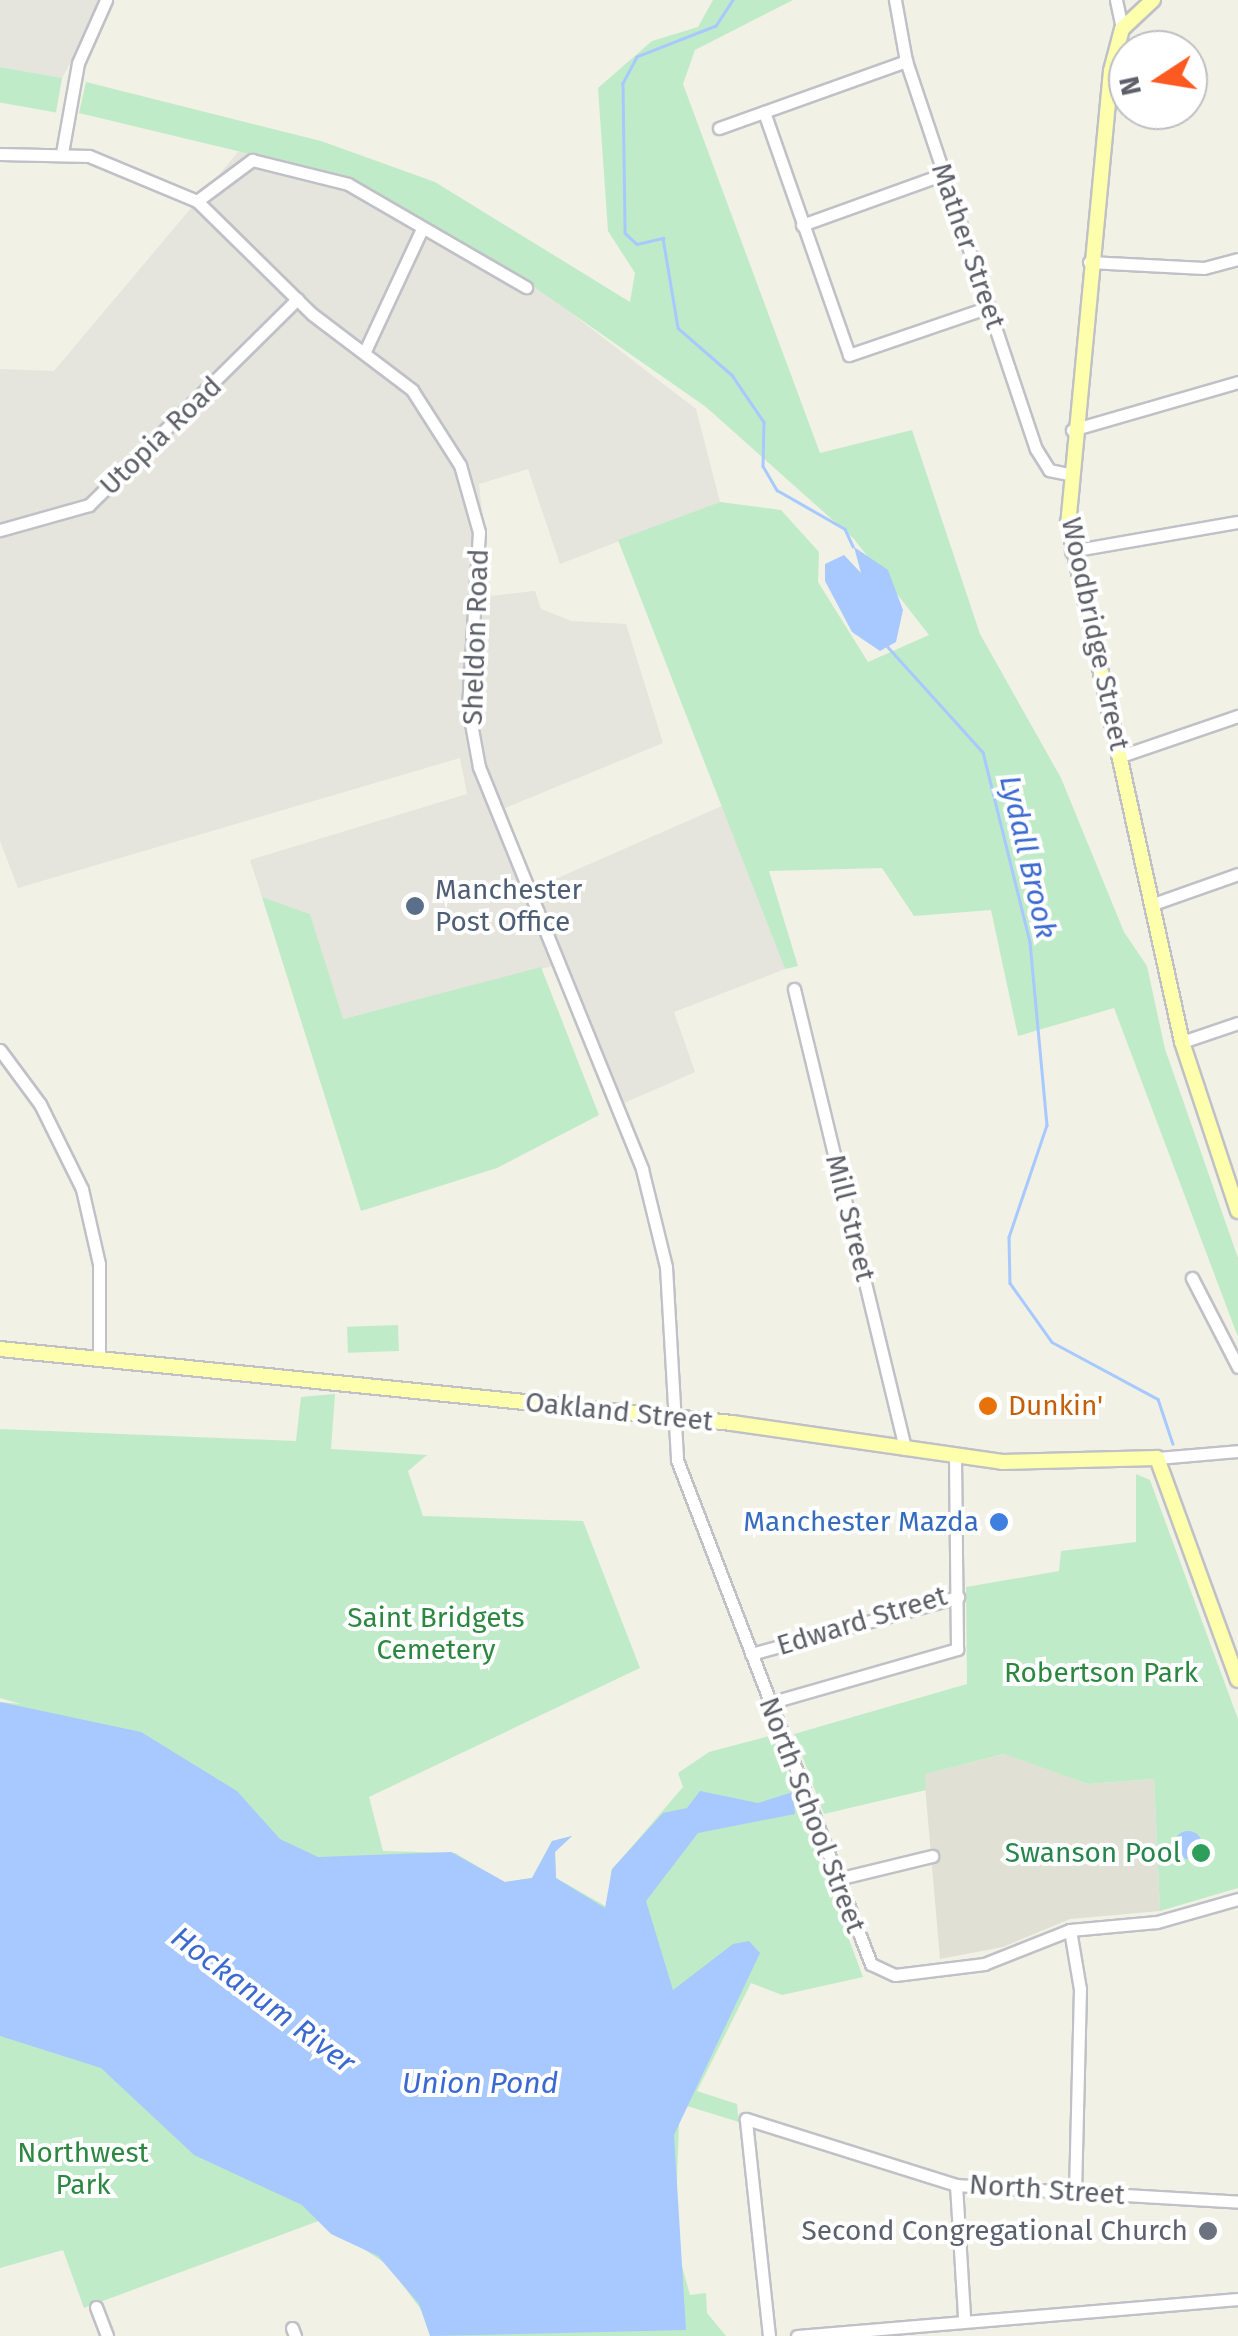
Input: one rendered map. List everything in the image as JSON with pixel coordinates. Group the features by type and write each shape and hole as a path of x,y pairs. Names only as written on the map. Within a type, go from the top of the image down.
{"main road":[{"path":"1122,29 1152,0"},
{"name":"Woodbridge Street","path":"1122,29 1089,262 1072,430 1068,474 1071,550 1121,756 1182,1042 1238,1210"},
{"name":"Oakland Street","path":"0,1349 98,1356 668,1418 955,1457 1157,1458"},
{"path":"1157,1458 1238,1680"}],"street":[{"path":"62,153 78,62 106,0"},
{"name":"Mather Street","path":"895,0 906,61 1042,461 1068,474"},
{"path":"1116,0 1122,29"},
{"path":"719,128 906,61"},
{"path":"764,112 849,354 989,307"},
{"name":"Sheldon Road","path":"0,154 62,153 133,168 197,201 298,299 366,352 434,417 472,497 481,574 468,707 476,757 653,1204 666,1266 668,1418"},
{"path":"197,201 252,160 360,187 421,230 526,287"},
{"path":"802,225 944,174"},
{"path":"366,352 421,230"},
{"path":"1089,262 1204,268 1238,260"},
{"name":"Utopia Road","path":"0,530 89,504 298,299"},
{"path":"1072,430 1238,382"},
{"path":"1071,550 1238,522"},
{"path":"1121,756 1238,716"},
{"path":"1152,904 1238,874"},
{"name":"Mill Street","path":"794,989 904,1449"},
{"path":"1182,1042 1238,1023"},
{"path":"0,1050 82,1188 99,1264 98,1356"},
{"path":"1192,1278 1238,1367"},
{"name":"North School Street","path":"668,1418 751,1654 866,1956 885,1974 984,1964 1070,1930 1156,1922 1238,1899"},
{"name":"Oakland Street","path":"1157,1458 1238,1451"},
{"name":"Edward Street","path":"751,1654 958,1597 955,1457"},
{"path":"770,1703 957,1649 958,1597"},
{"path":"837,1879 932,1856"},
{"path":"1070,1930 1080,1989 1075,2192"},
{"name":"North Street","path":"769,2336 746,2119 956,2184 1238,2202"},
{"path":"956,2184 964,2316"},
{"path":"797,2336 964,2316 1238,2299"},
{"path":"96,2307 106,2336"}],"shaded area":[{"path":"0,0 106,0 62,78 0,67"},
{"path":"239,151 354,179 537,287 696,409 720,502 560,564 528,469 479,484 491,596 535,591 541,609 571,621 626,624 663,743 505,808 535,888 722,806 785,969 674,1012 695,1072 624,1103 564,963 342,1019 310,914 262,897 250,860 467,794 460,758 18,888 0,841 0,369 54,371"},
{"path":"1005,1754 1088,1784 1154,1779 1160,1911 1070,1919 1003,1947 940,1959 924,1774"}],"green space":[{"path":"713,0 793,0 695,50 683,84 820,453 912,430 980,634 1061,778 1124,932 1147,966 1165,1049 1238,1258 1238,1337 1114,1008 1018,1036 991,910 914,916 882,868 769,871 798,966 785,969 618,540 720,502 781,510 819,552 818,582 868,662 929,635 854,539 706,407 507,268 354,179 79,113 86,82 321,141 435,182 630,302 635,273 608,231 598,88 652,41 698,27"},
{"path":"0,67 62,78 56,112 0,103"},
{"path":"262,897 310,914 343,1019 541,967 599,1115 497,1168 361,1211"},
{"path":"398,1325 399,1351 348,1353 347,1327"},
{"path":"335,1394 331,1449 427,1455 408,1471 423,1516 583,1521 640,1668 369,1797 383,1851 455,1853 504,1882 532,1878 552,1841 572,1836 555,1852 556,1878 609,1908 611,1871 683,1787 678,1773 709,1752 773,1735 863,1977 782,1995 751,1983 697,2091 737,2104 739,2122 687,2106 679,2122 675,2241 690,2295 706,2293 707,2313 726,2336 430,2336 430,2322 389,2266 321,2220 84,2308 63,2250 0,2268 0,1702 21,1704 0,1698 0,1429 296,1441 301,1397"},
{"name":"Robertson Park","path":"1136,1474 1150,1480 1238,1719 1238,1888 1160,1911 1154,1779 1088,1784 1004,1754 925,1774 926,1790 824,1814 794,1734 967,1684 966,1587 1059,1571 1061,1551 1136,1542"}],"water":[{"path":"854,547 888,570 903,610 896,642 880,651 852,632 825,581 825,564 844,555 861,573"},
{"name":"Union Pond","path":"0,1702 141,1732 237,1791 280,1839 318,1857 451,1852 505,1882 532,1878 552,1841 572,1836 555,1852 556,1878 605,1908 612,1869 663,1813 687,1808 700,1791 758,1803 793,1792 795,1814 698,1833 646,1901 673,1990 733,1944 749,1941 760,1953 674,2135 686,2330 430,2336 419,2304 378,2256 331,2234 302,2205 194,2155 101,2068 0,2036"},
{"path":"1188,1831 1198,1835 1202,1845 1198,1855 1188,1859 1178,1855 1174,1845 1178,1835"}],"waterway":[{"name":"Lydall Brook","path":"733,0 716,26 637,57 623,83 625,233 637,244 663,238 678,328 732,375 764,422 763,466 777,490 845,529 853,546"},
{"name":"Lydall Brook","path":"888,647 983,752 1030,942 1047,1125 1009,1237 1010,1283 1052,1342 1158,1399 1173,1444"}],"place":[{"name":"Manchester Post Office","path":"415,906"},
{"name":"Dunkin'","path":"988,1406"},
{"name":"Manchester Mazda","path":"999,1522"},
{"name":"Swanson Pool","path":"1201,1853"},
{"name":"Second Congregational Church","path":"1208,2231"}],"park label":[{"name":"Saint Bridgets Cemetery","path":"436,1634"},
{"name":"Northwest Park","path":"83,2169"}],"water label":[{"name":"Hockanum River","path":"263,2000"}]}
